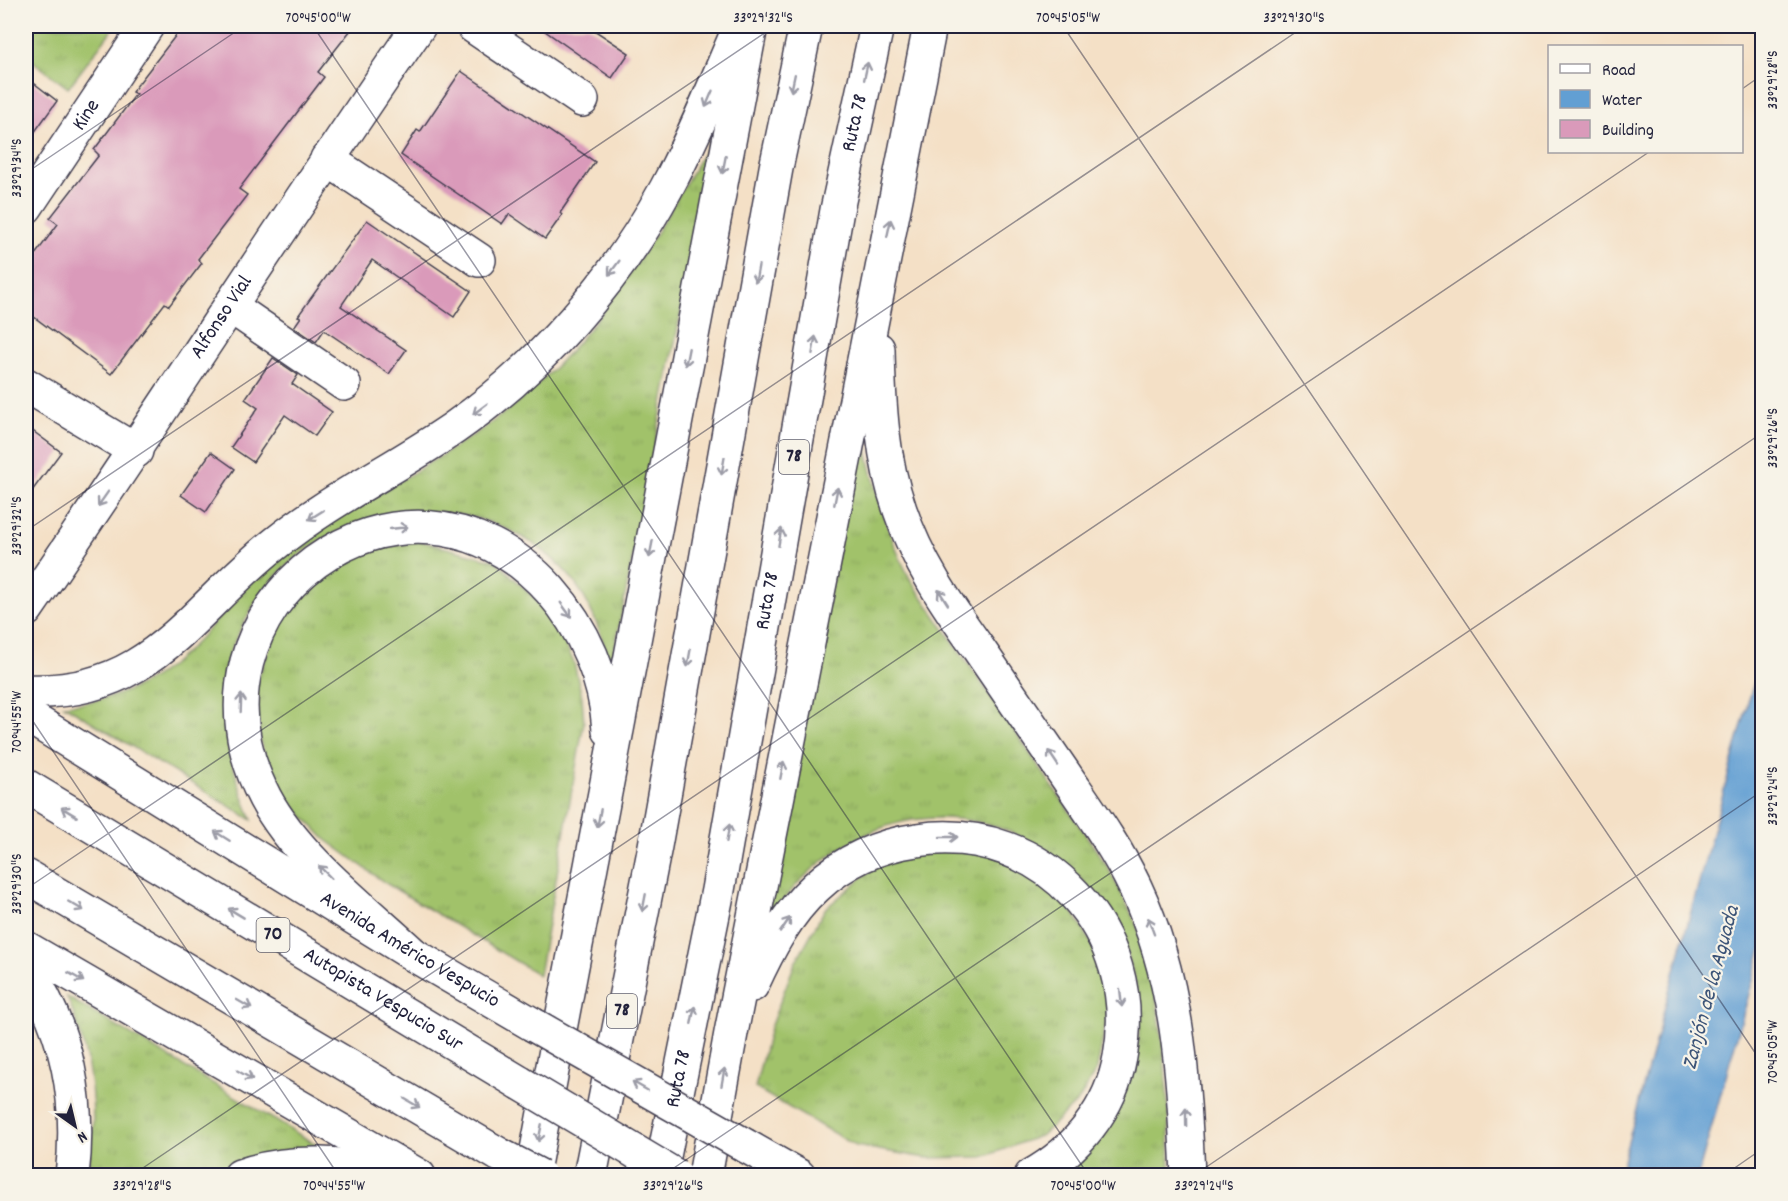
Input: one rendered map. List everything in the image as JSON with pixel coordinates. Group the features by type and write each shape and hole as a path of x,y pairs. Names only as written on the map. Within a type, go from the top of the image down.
{"main road":[{"name":"Kine","path":"26,207 147,26"},
{"name":"Alfonso Vial","path":"26,610 136,451 327,159 419,26"},
{"path":"473,26 582,100"},
{"path":"26,691 64,688 102,680 150,658 178,636 238,576 278,541 454,428 491,401 558,336 590,300 643,226 686,150 740,26"},
{"path":"532,1176 751,26"},
{"name":"78","path":"590,1176 655,846 776,168 806,26"},
{"name":"Ruta 78","path":"660,1176 718,891 837,210 877,26"},
{"path":"705,1176 731,1033 930,26"},
{"path":"327,159 479,260"},
{"path":"878,285 879,366 884,440 888,469 900,511 923,563 939,592 1078,794 1135,888 1164,967 1178,1028 1185,1092 1188,1176"},
{"path":"230,306 344,384"},
{"path":"26,385 136,451"},
{"path":"414,955 338,884 287,831 265,799 249,764 241,714 244,670 254,636 274,602 286,587 316,560 333,550 385,530 441,529 496,548 544,584 572,617 582,636 604,697 610,760"},
{"name":"Avenida Américo Vespucio","path":"26,715 414,955 799,1176"},
{"name":"Autopista Vespucio Sur","path":"26,786 676,1176"},
{"path":"731,1033 762,962 789,918 815,887 848,864 884,847 940,837 991,842 1024,855 1063,883 1098,924 1118,974 1123,1011 1122,1045 1116,1076 1102,1108 1070,1147 1031,1176"},
{"path":"26,876 500,1155 540,1176"},
{"path":"26,948 419,1176"},
{"path":"26,968 53,1019 70,1072 75,1130 72,1176"},
{"path":"240,1176 285,1166 326,1165 402,1176"}],"green space":[{"path":"26,26 115,26 68,88 26,56"},
{"path":"717,129 611,667 599,630 583,594 567,573 531,542 490,522 446,513 401,513 357,523 317,543 281,571 252,608 237,637 228,657 224,677 224,722 230,756 252,820 64,705 105,698 138,686 166,669 190,648 259,574 287,549 449,451 523,398 558,365 617,292 644,253"},
{"path":"862,428 881,505 901,561 910,579 1107,866 1138,928 1150,967 1163,1044 1170,1175 1061,1175 1135,1056 1139,1032 1139,1006 1128,957 1112,920 1089,887 1059,860 1025,839 988,825 948,818 908,821 869,833 824,860 798,883 765,924"},
{"path":"420,541 496,561 552,615 574,663 582,697 584,722 539,975 384,882 325,839 289,801 264,753 257,730 256,683 283,614 317,579 367,550"},
{"path":"944,839 1049,873 1106,967 1108,1011 1097,1069 1079,1100 1042,1135 983,1157 926,1158 856,1146 755,1088 770,1028 795,963 825,909 882,861"},
{"path":"67,997 334,1155 234,1163 205,1175 87,1175 92,1141 93,1104 82,1042"}],"water":[{"name":"Zanjón de la Aguada","path":"1762,659 1762,948 1698,1175 1619,1175 1749,699"}],"building":[{"path":"183,26 354,26 318,72 324,77 239,189 247,195 198,259 202,263 169,306 165,303 111,374 26,311 26,267 58,224 50,218 99,155 94,150 136,94 132,92"},
{"path":"538,26 588,26 629,53 612,78"},
{"path":"461,71 595,162 545,239 509,214 502,224 401,155 417,130 420,132"},
{"path":"26,77 57,101 26,144"},
{"path":"367,220 471,291 454,317 372,260 341,306 406,350 389,374 324,330 316,342 294,327 301,317 298,316"},
{"path":"273,358 298,375 292,384 332,412 315,436 285,415 253,462 231,447 258,408 245,399"},
{"path":"26,426 61,452 26,499"},
{"path":"211,452 235,469 206,512 181,495"}]}
